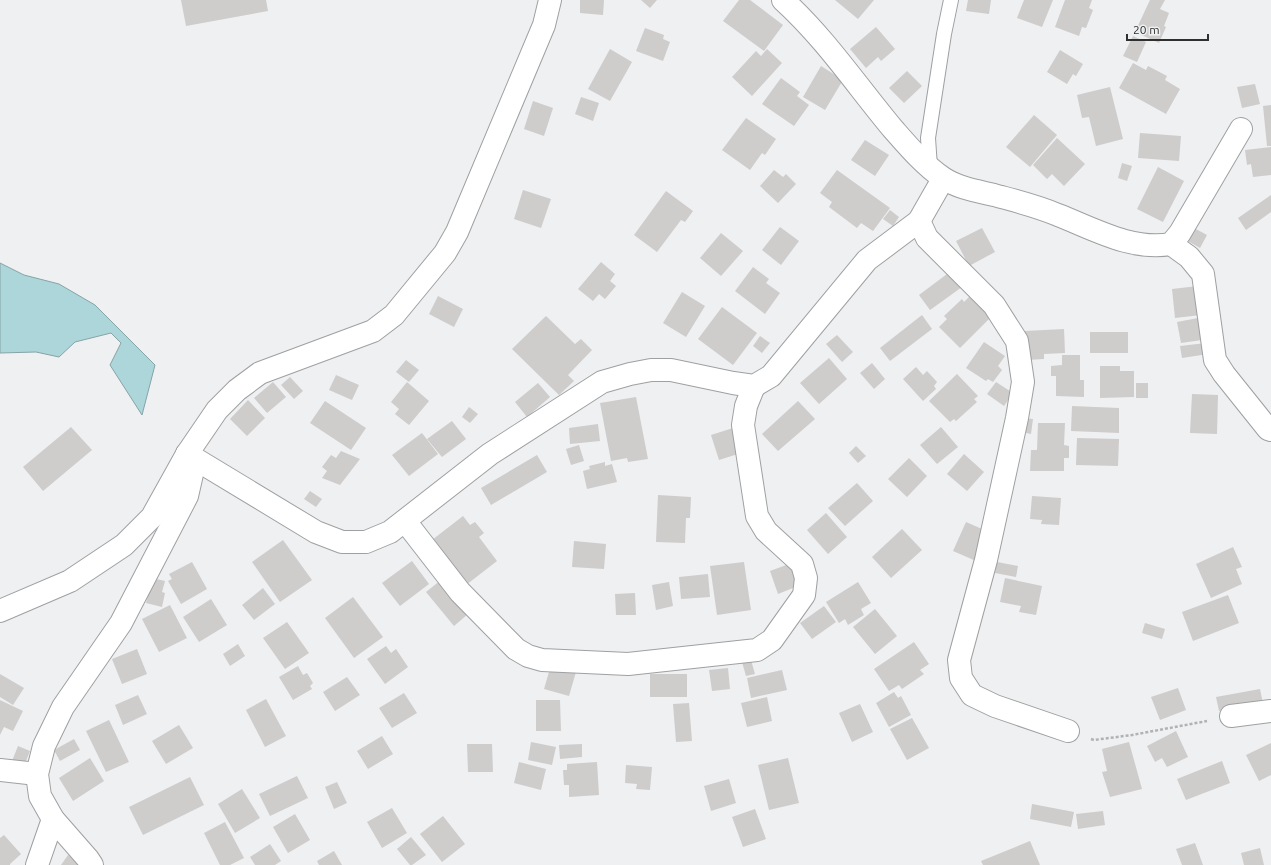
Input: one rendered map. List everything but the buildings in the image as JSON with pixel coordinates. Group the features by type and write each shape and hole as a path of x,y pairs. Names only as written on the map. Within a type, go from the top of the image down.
{"street":[{"path":"0,610 70,581 124,545 152,517 187,454 216,410 237,390 260,373 373,332 394,315 445,253 457,232 544,25 550,0"},
{"path":"783,0 821,39 909,148 936,173 961,187 1036,206 1115,239 1158,246 1171,244 1180,233 1241,129"},
{"path":"405,521 460,592 516,649 528,656 542,660 628,664 757,650 772,640 804,595 806,578 802,564 766,531 757,516 743,425 746,406 754,386 771,376 867,260 919,221 936,173"},
{"path":"919,221 927,238 994,306 1017,341 1023,382 1017,418 986,560 958,660 961,678 972,695 995,706 1068,731"},
{"path":"1171,244 1189,257 1203,274 1215,360 1224,374 1268,429 1271,430"},
{"path":"187,454 316,532 342,542 366,542 390,532 490,454 602,382 650,370 671,370 754,386"},
{"path":"92,865 53,819 40,796 37,774 44,746 63,707 121,623 187,496 192,474 187,454"},
{"path":"1231,716 1271,711"},
{"path":"0,770 37,774"},
{"path":"37,865 53,819"}],"lane":[{"path":"936,173 928,138 944,34 951,0"}],"path":[{"path":"1068,731 1094,740 1132,735 1231,716"}],"water":[{"path":"0,263 24,275 59,284 95,305 155,365 142,415 110,365 121,343 111,333 75,342 59,357 36,352 0,353"}]}
